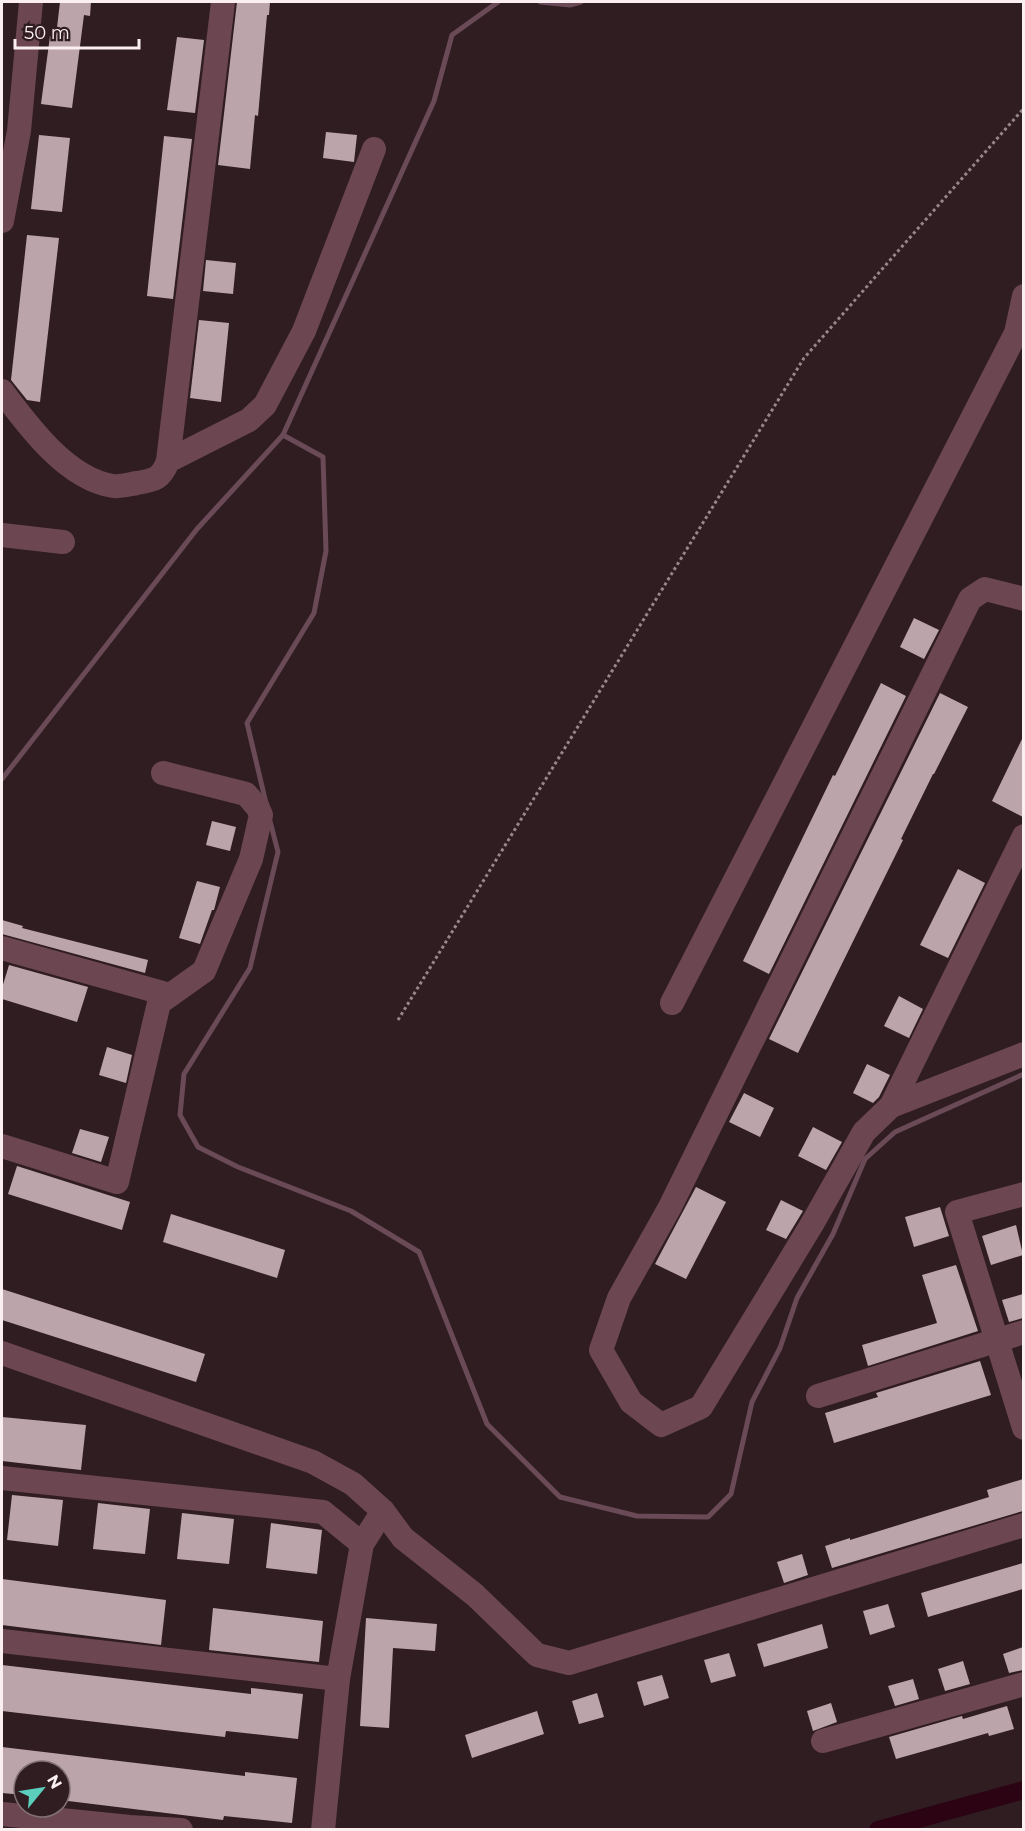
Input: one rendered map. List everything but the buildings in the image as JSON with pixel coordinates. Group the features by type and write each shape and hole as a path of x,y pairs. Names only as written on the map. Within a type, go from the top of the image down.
{"street":[{"path":"2,221 19,131 30,2"},
{"path":"2,391 53,452 84,475 114,486 150,481 164,474 168,461 223,2"},
{"path":"2,108 19,131"},
{"path":"168,461 249,420 265,405 304,330 374,149"},
{"path":"672,1003 1016,333 1023,296"},
{"path":"2,535 63,542"},
{"path":"1023,599 985,589 970,599 670,1208 619,1298 601,1350 631,1402 661,1425 701,1407 812,1224 864,1132 891,1106 1023,836"},
{"path":"2,1146 117,1182 159,1003 204,971 250,860 261,815 246,794 163,772"},
{"path":"2,948 170,995"},
{"path":"891,1106 1023,1054"},
{"path":"1023,1194 957,1212 1023,1428"},
{"path":"819,1396 1023,1332"},
{"path":"2,1353 313,1462 353,1484 383,1511 403,1538 475,1595 537,1655 569,1663 1023,1525"},
{"path":"2,1478 322,1512 362,1545"},
{"path":"323,1830 338,1679 362,1545 383,1511"},
{"path":"2,1641 338,1679"},
{"path":"823,1741 1023,1684"},
{"path":"2,1814 129,1828 180,1830"}],"path":[{"path":"398,1020 804,358 1023,108"}],"waterway":[{"path":"2,779 197,529 283,435 434,101 452,35 498,2"},
{"path":"540,2 570,5 581,2"},
{"path":"266,803 247,723 314,613 326,551 323,457 283,435"},
{"path":"270,821 278,852 250,968 184,1074 180,1115 198,1147 238,1167 351,1211 419,1252 487,1424 560,1497 637,1516 708,1517 731,1494 752,1402 780,1348 797,1298 833,1234 865,1159 895,1132 1024,1074"},
{"path":"878,1830 1024,1790"}]}
